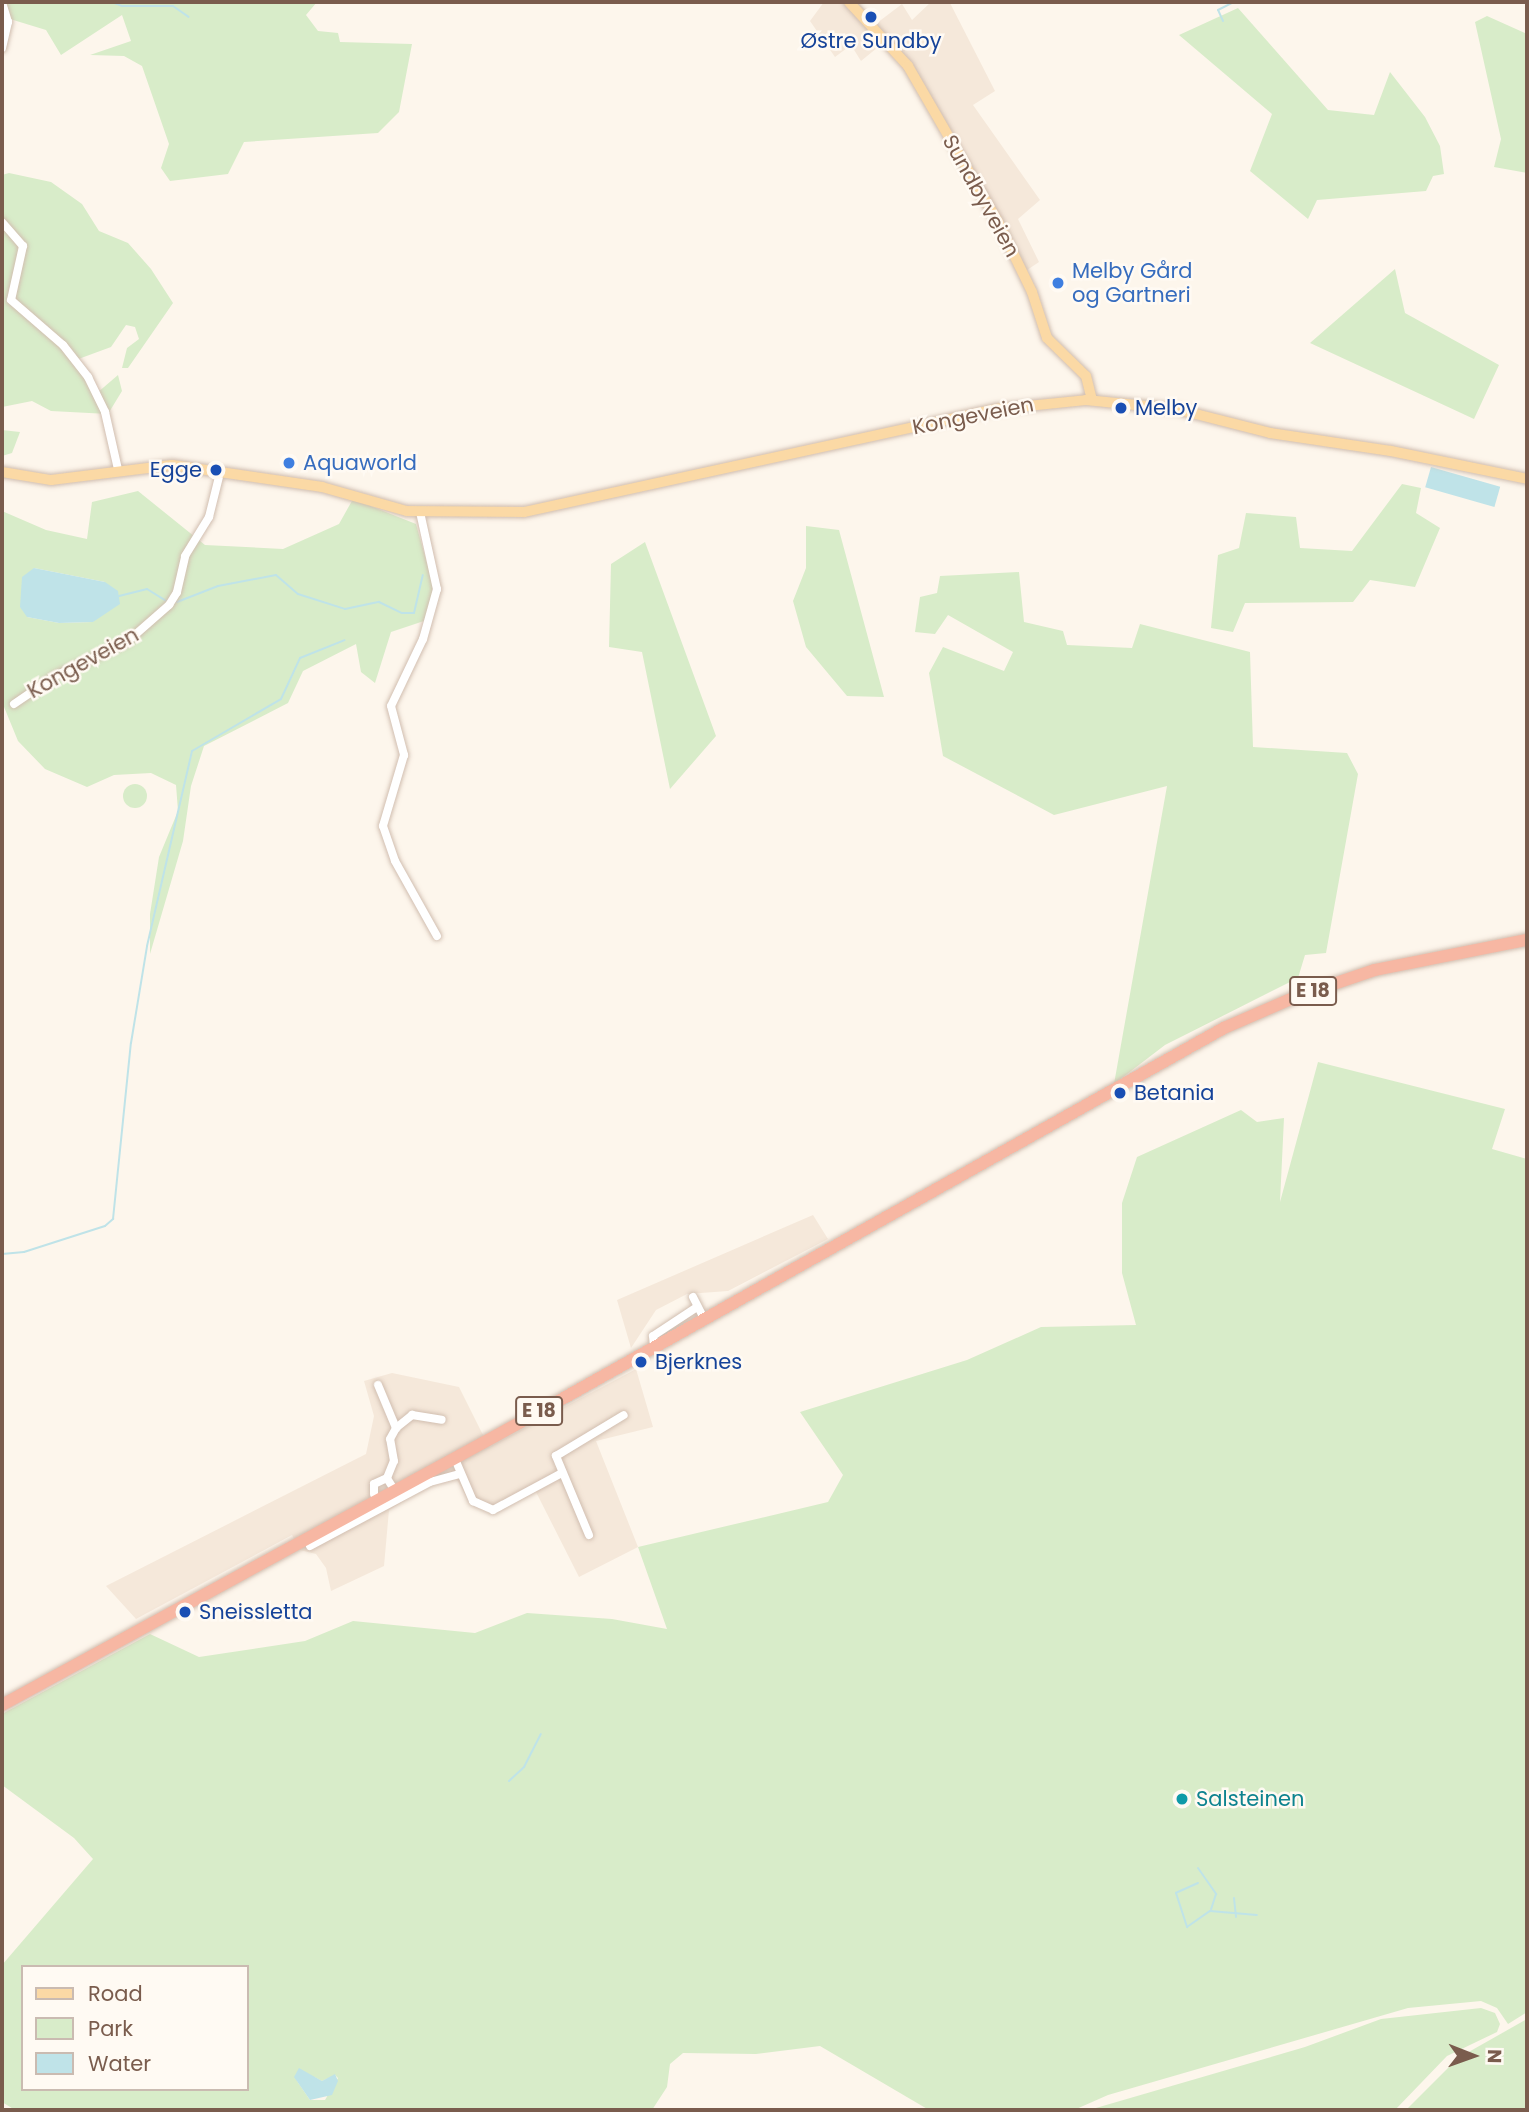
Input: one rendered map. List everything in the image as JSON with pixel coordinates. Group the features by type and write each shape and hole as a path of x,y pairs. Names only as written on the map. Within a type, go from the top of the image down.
{"highway":[{"name":"E 18","path":"2,1705 455,1459 1224,1028 1298,996 1375,970 1527,940"}],"main road":[{"name":"Sundbyveien","path":"849,2 892,44 913,74 1015,256 1047,338 1086,376 1092,400"},
{"name":"Kongeveien","path":"2,472 51,480 162,465 322,487 420,512 547,509 998,409 1092,400 1176,409 1270,433 1391,451 1527,479"}],"street":[{"path":"2,2 8,22 2,48"},
{"path":"2,222 23,246 11,300 63,345 89,377 105,412 118,469"},
{"name":"Kongeveien","path":"14,704 55,676 128,642 169,605 177,592 185,556 209,517 220,473"},
{"path":"420,512 437,589 423,639 391,706 404,755 383,826 396,861 437,936"},
{"path":"694,1297 704,1319"},
{"path":"654,1347 653,1336 697,1307"},
{"path":"378,1385 396,1427"},
{"path":"374,1494 376,1482 387,1478 394,1461 390,1440 396,1427 412,1415 442,1420"},
{"path":"589,1535 560,1474 558,1453 624,1415"},
{"path":"455,1459 473,1500 493,1510 560,1474"},
{"path":"310,1546 430,1482 460,1474"},
{"path":"387,1478 395,1492"}],"shaded area":[{"path":"824,2 858,2 877,23 902,4 912,20 931,2 950,3 995,91 973,105 1040,200 1018,219 1039,262 1024,272 888,39 861,61 851,45 835,57 810,21"},
{"path":"813,1215 828,1239 728,1291 687,1294 656,1310 631,1348 617,1300"},
{"path":"636,1369 653,1427 596,1441 638,1547 579,1577 536,1492 493,1514 470,1503 456,1478 430,1485 389,1510 384,1566 331,1591 326,1568 316,1554 300,1550 292,1535 136,1619 106,1586 366,1454 374,1416 364,1381 392,1373 459,1387 489,1447"}],"green space":[{"path":"2,2 317,2 306,15 318,31 338,33 340,42 412,44 399,112 378,133 244,142 228,174 170,181 161,168 169,144 142,66 124,56 90,55 131,41 122,15 61,55 46,30 10,19 2,46"},
{"path":"1238,8 1328,110 1374,115 1390,72 1425,117 1440,146 1444,174 1433,176 1426,191 1317,200 1308,219 1250,171 1272,114 1179,35"},
{"path":"1487,16 1527,34 1527,173 1494,167 1501,139 1475,22"},
{"path":"9,173 51,182 82,204 99,231 128,243 151,269 173,303 128,368 122,368 127,348 139,339 135,327 126,325 111,347 73,361 97,393 118,375 122,391 108,414 51,411 32,401 2,407 2,175"},
{"path":"1395,269 1405,313 1499,365 1474,419 1310,343"},
{"path":"2,430 20,432 12,453 2,456"},
{"path":"1402,484 1421,488 1416,513 1440,528 1415,587 1370,580 1353,602 1245,603 1233,632 1211,628 1218,555 1239,548 1246,513 1296,517 1300,548 1352,551"},
{"path":"138,491 205,545 283,549 339,524 353,499 416,524 434,588 427,620 391,632 375,683 361,672 356,644 303,671 288,703 204,746 191,786 183,841 150,954 150,914 159,857 178,811 176,785 151,773 114,775 87,787 45,769 18,741 2,702 2,511 46,530 87,539 92,502","holes":["34,568 105,582 93,622 59,623 27,617"]},
{"path":"806,526 839,530 884,697 847,696 806,647 793,601 806,568"},
{"path":"645,542 716,736 670,789 642,652 609,647 611,564"},
{"path":"1019,572 1024,622 1063,631 1067,645 1132,648 1140,624 1250,652 1253,747 1347,753 1358,774 1326,953 1305,955 1298,978 1165,1045 1114,1084 1167,786 1054,815 943,756 929,673 943,647 1004,671 1013,652 948,615 935,634 915,632 920,597 937,593 940,576"},
{"path":"135,784 146,791 147,796 140,807 135,808 124,801 123,796 130,785"},
{"path":"1318,1062 1505,1109 1492,1149 1527,1159 1527,2012 1508,2024 1497,2008 1481,2001 1408,2008 1108,2095 1074,2110 929,2110 820,2046 756,2054 683,2053 670,2064 667,2087 652,2110 15,2110 2,2102 2,1965 93,1859 74,1838 2,1785 2,1714 150,1634 199,1657 305,1641 353,1621 475,1633 527,1613 612,1619 667,1629 638,1547 828,1502 843,1475 800,1412 967,1360 1041,1327 1136,1325 1122,1273 1122,1203 1137,1157 1241,1110 1257,1122 1284,1118 1280,1202","holes":["335,2075 338,2078 325,2100 310,2100 297,2081 314,2077 322,2081"]},
{"path":"1481,2008 1495,2013 1500,2024 1497,2032 1447,2056 1395,2110 1089,2110 1305,2047 1381,2019"},
{"path":"1527,2019 1527,2110 1406,2110 1458,2058"}],"water":[{"path":"1431,467 1500,487 1494,507 1425,487"},
{"path":"34,568 105,582 118,591 120,604 93,622 59,623 27,617 20,607 22,577"},
{"path":"299,2068 322,2081 335,2074 338,2081 332,2095 310,2100 294,2077"}],"waterway":[{"path":"112,2 122,6 173,6 189,17"},
{"path":"1223,21 1218,10 1234,2"},
{"path":"177,602 218,586 276,575 298,594 345,609 379,602 402,613 414,613 423,575"},
{"path":"119,596 147,589 166,601"},
{"path":"2,1254 24,1252 105,1226 113,1219 131,1043 147,946 192,751 281,699 300,658 345,640"},
{"path":"509,1781 524,1767 541,1734"},
{"path":"1198,1868 1216,1894 1211,1909"},
{"path":"1198,1883 1176,1893 1187,1927 1210,1911 1257,1915"},
{"path":"1234,1898 1236,1917"}],"place":[{"name":"Østre Sundby","path":"871,17"},
{"name":"Melby Gård og Gartneri","path":"1058,283"},
{"name":"Melby","path":"1121,408"},
{"name":"Aquaworld","path":"289,463"},
{"name":"Egge","path":"216,470"},
{"name":"Betania","path":"1120,1093"},
{"name":"Bjerknes","path":"641,1362"},
{"name":"Sneissletta","path":"185,1612"},
{"name":"Salsteinen","path":"1182,1799"}]}
